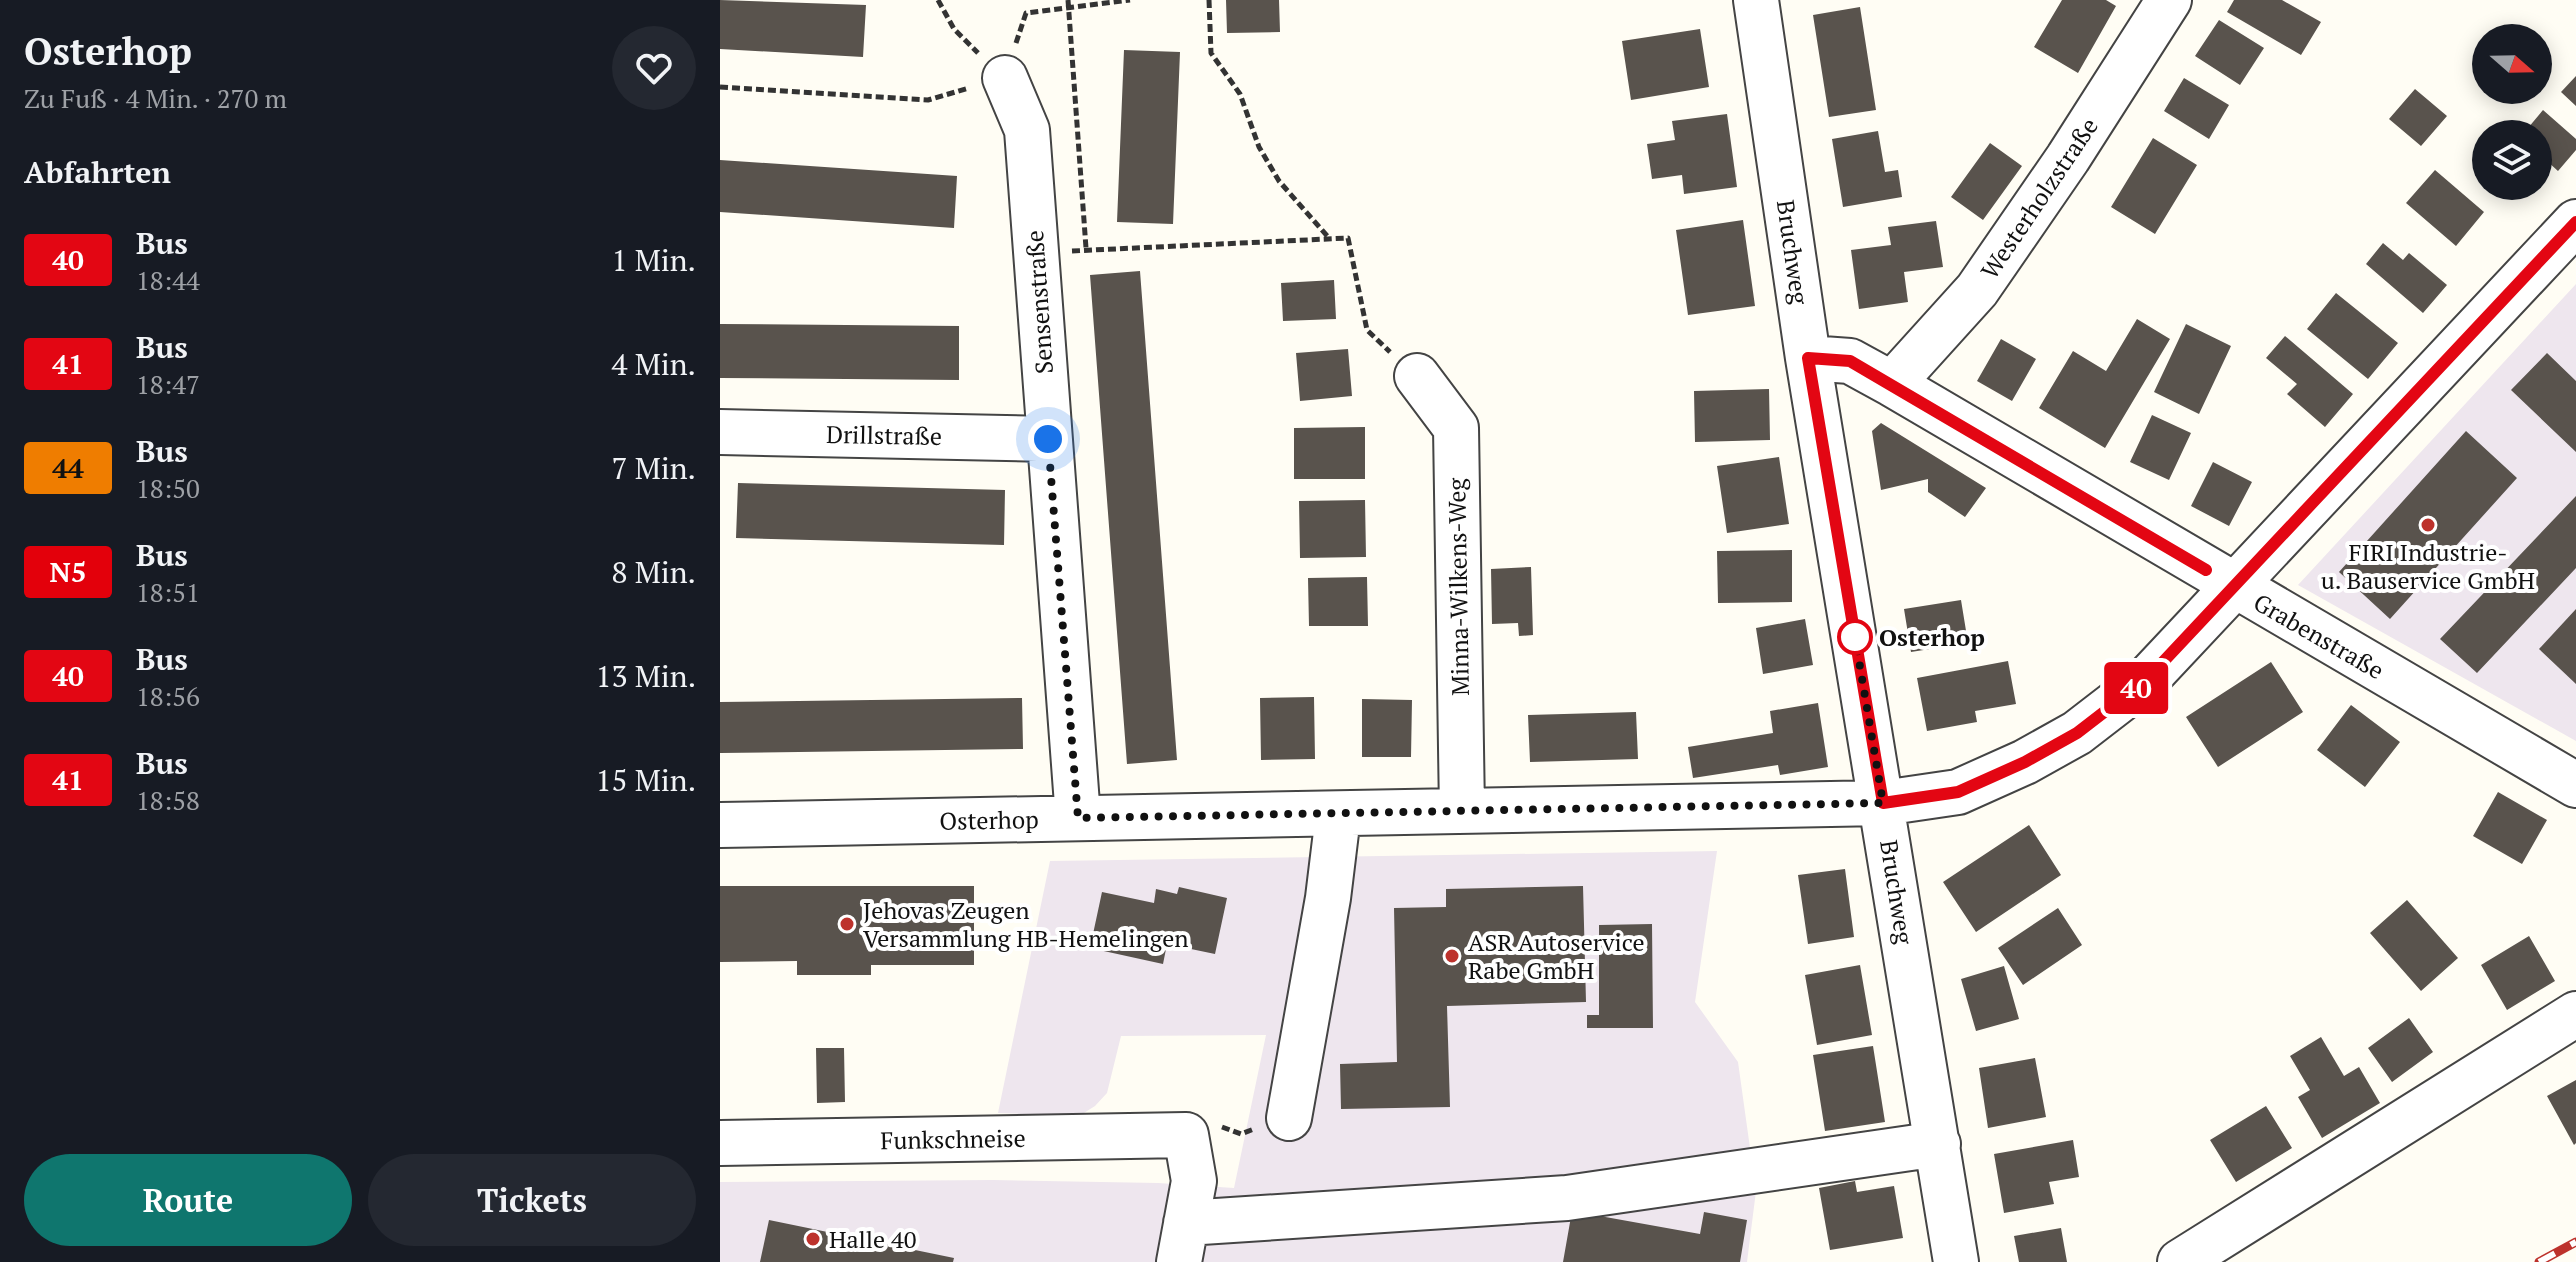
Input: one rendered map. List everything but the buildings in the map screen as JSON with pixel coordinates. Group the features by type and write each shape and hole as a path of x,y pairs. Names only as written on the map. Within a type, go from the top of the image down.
{"street":[{"name":"Bruchweg","path":"1756,0 1808,358 1956,1262"},
{"name":"Westerholzstraße","path":"1892,384 1977,290 2169,0"},
{"name":"Sensenstraße","path":"1005,78 1027,130 1078,818"},
{"name":"Osterhop","path":"720,825 1338,816 1883,803 1958,792 2025,762 2077,733 2147,679 2231,586 2576,222"},
{"name":"Grabenstraße","path":"1808,358 1850,361 1892,384 2231,586 2576,785"},
{"name":"Minna-Wilkens-Weg","path":"1417,376 1456,428 1462,811"},
{"name":"Drillstraße","path":"720,432 1048,439"},
{"path":"1289,1118 1328,898 1338,816"},
{"path":"2180,1262 2576,1014"},
{"path":"1186,1135 1194,1181 1183,1242 1567,1198 1938,1144"},
{"name":"Funkschneise","path":"720,1143 1186,1135"}],"path":[{"path":"938,0 954,29 1005,78"},
{"path":"1068,0 1086,248"},
{"path":"1005,78 1026,13 1130,0"},
{"path":"1209,0 1211,53 1240,94 1259,147 1279,181 1330,239"},
{"path":"720,87 928,100 1005,78"},
{"path":"1036,258 1086,248 1348,238 1367,330 1417,376"},
{"path":"1186,1135 1225,1126 1241,1134 1289,1118"}],"shaded area":[{"path":"2576,284 2576,741 2298,585"},
{"path":"1717,851 1695,1002 1738,1062 1756,1191 1747,1262 720,1262 720,1182 993,1180 1158,1183 1234,1188 1266,1035 1121,1036 1107,1093 1095,1106 1079,1116 998,1113 1050,861"}],"railway":[{"path":"2539,1262 2576,1242"}],"bus line":[{"name":"40","path":"2206,570 1850,361 1808,358 1883,803 1958,792 2025,762 2077,733 2147,679 2231,586 2576,222"}],"place":[{"name":"FIRI Industrie- u. Bauservice GmbH","path":"2428,525"},
{"name":"Osterhop","path":"1855,637"},
{"name":"Jehovas Zeugen Versammlung HB-Hemelingen","path":"847,924"},
{"name":"ASR Autoservice Rabe GmbH","path":"1452,956"},
{"name":"Halle 40","path":"813,1239"}],"route":[{"path":"1048,439 1078,818 1338,816 1883,803 1855,637"}]}
